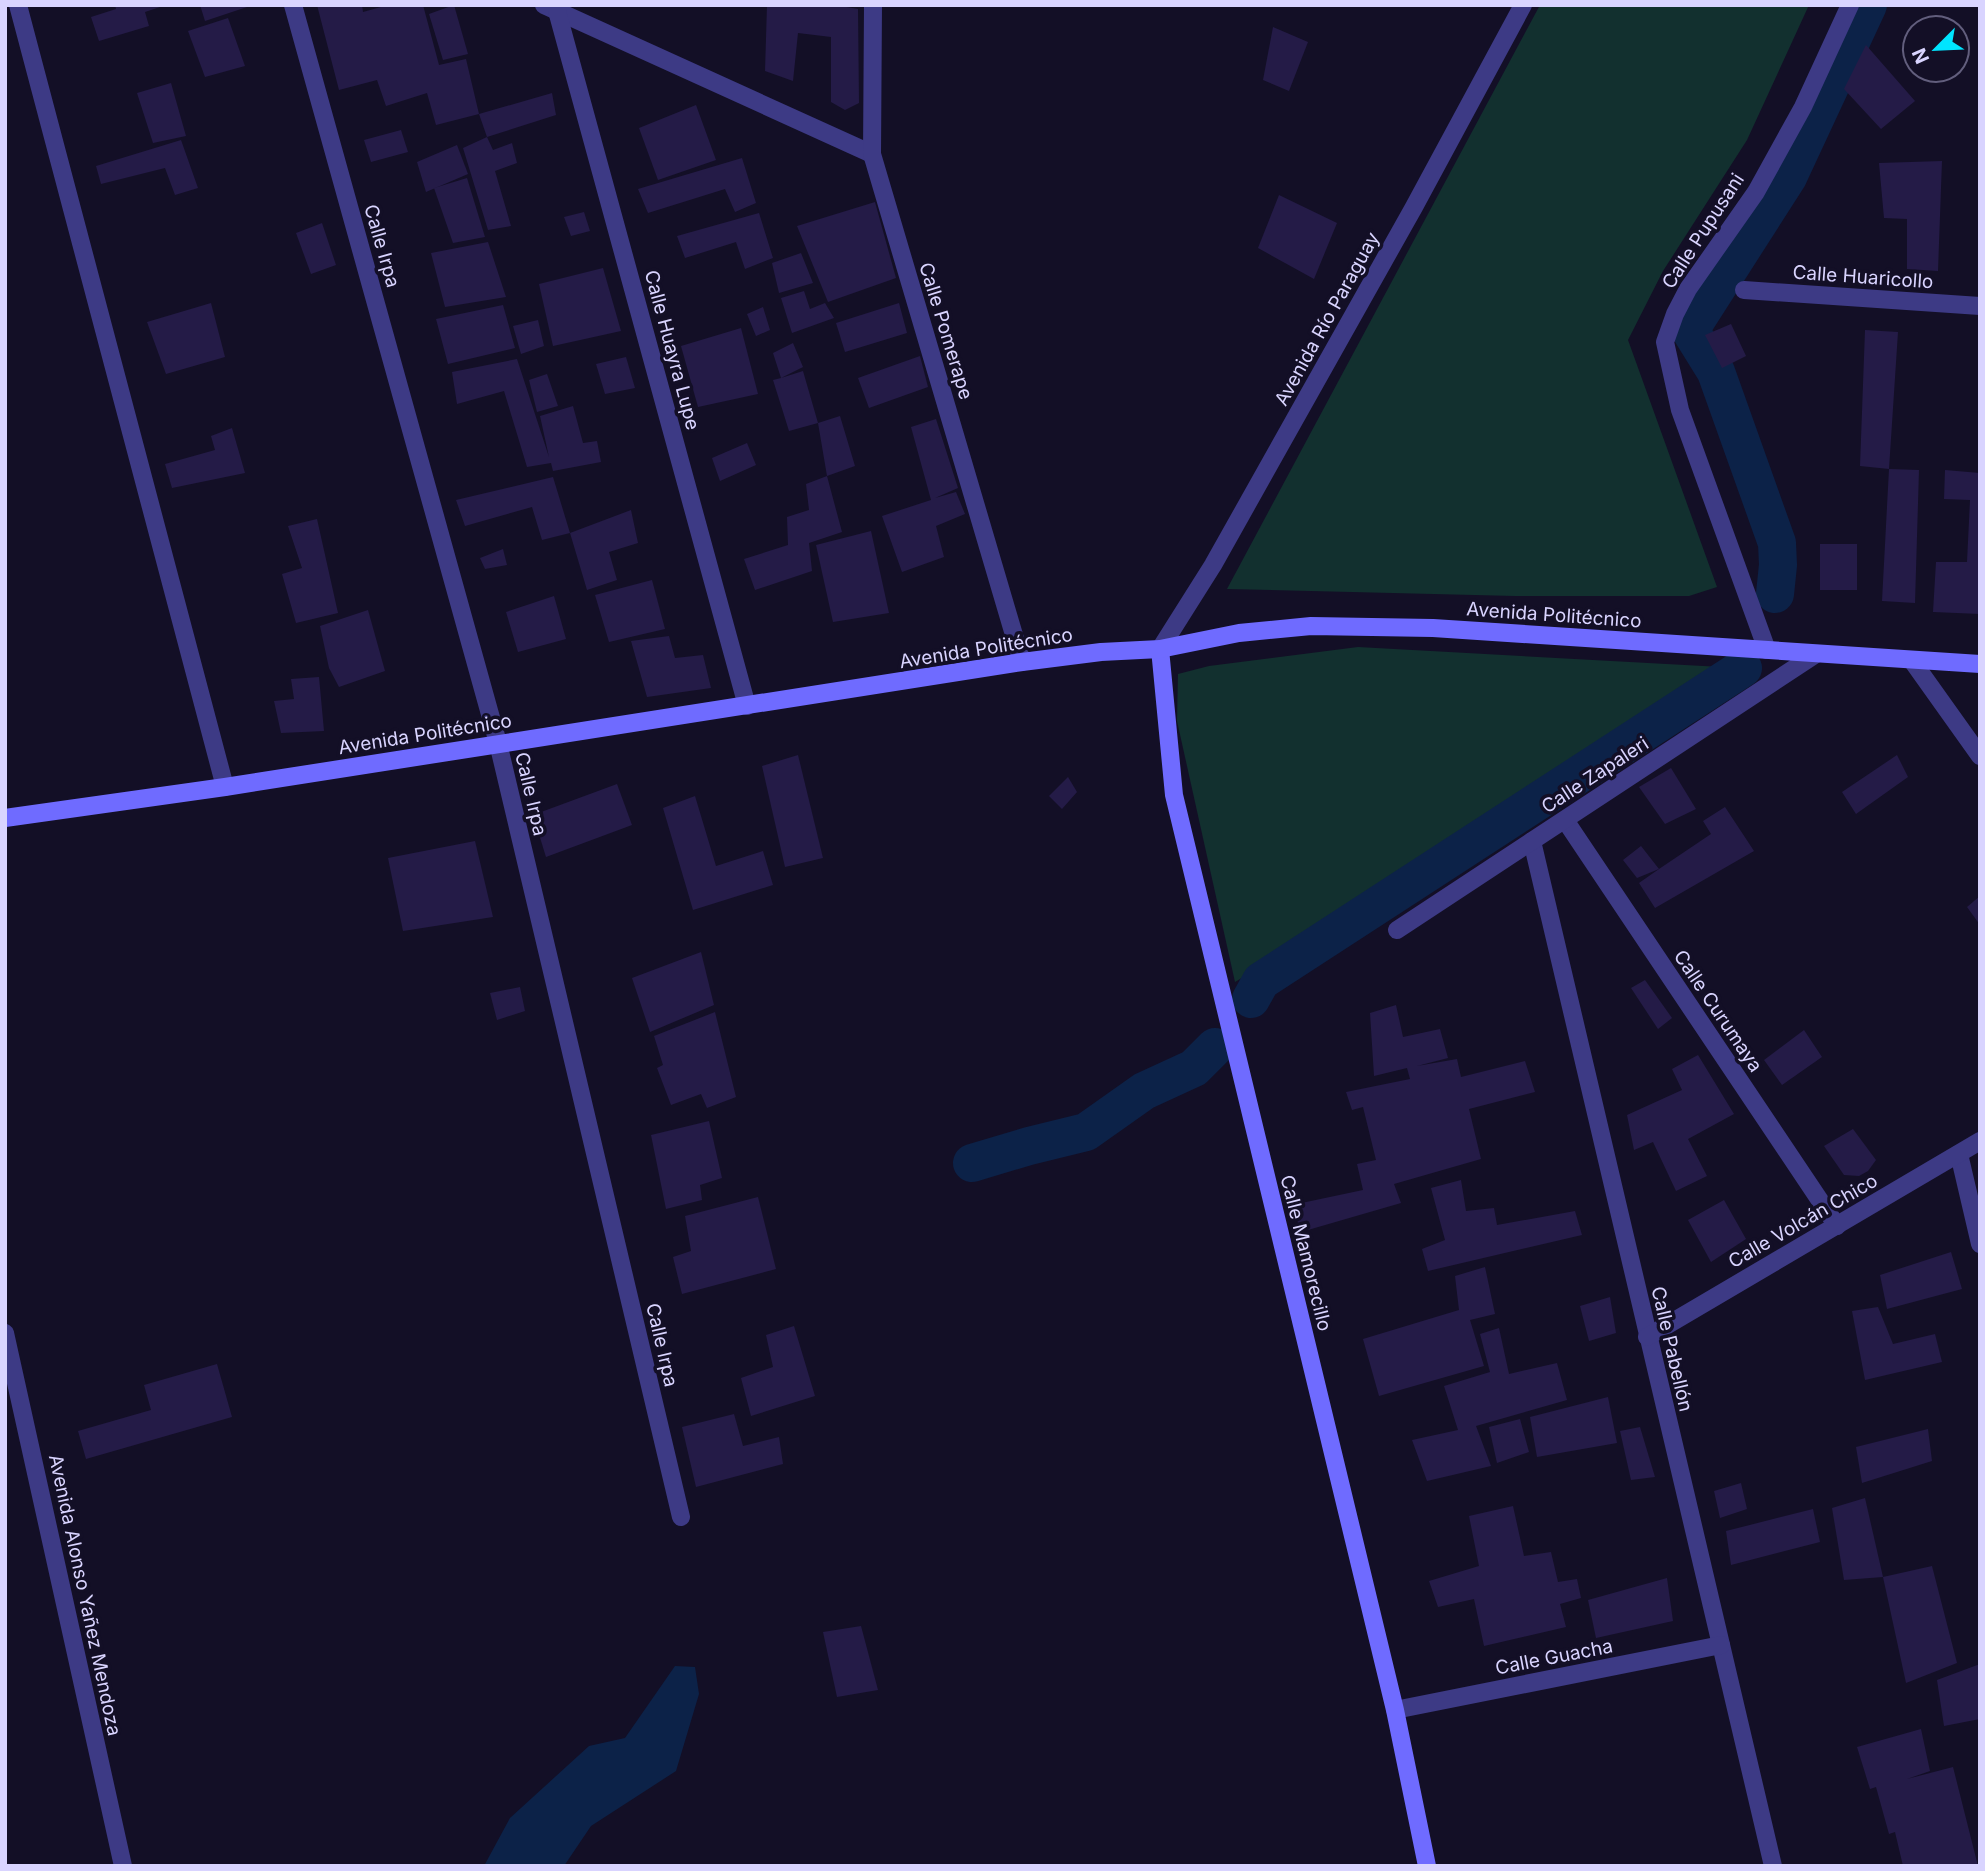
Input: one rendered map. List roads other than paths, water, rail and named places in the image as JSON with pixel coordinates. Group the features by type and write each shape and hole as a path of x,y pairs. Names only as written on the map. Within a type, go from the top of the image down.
{"main road":[{"name":"Avenida Politécnico","path":"5,818 225,787 1022,662 1101,652 1160,649 1239,633 1311,626 1433,628 1913,662 1980,664"},
{"name":"Calle Mamorecillo","path":"1160,649 1174,794 1395,1710 1427,1866"}],"street":[{"path":"18,5 225,787"},
{"name":"Calle Irpa","path":"293,5 498,743 681,1517"},
{"name":"Calle Pomerape","path":"873,5 872,154 1022,662"},
{"name":"Avenida Río Paraguay","path":"1160,649 1220,553 1414,207 1522,5"},
{"name":"Calle Pupusani","path":"1767,650 1679,410 1665,342 1688,289 1756,192 1803,107 1850,5"},
{"path":"553,7 872,154"},
{"name":"Calle Huayra Lupe","path":"553,7 747,706"},
{"name":"Calle Huaricollo","path":"1744,290 1980,306"},
{"name":"Calle Zapaleri","path":"1397,930 1816,654"},
{"path":"1913,662 1980,756"},
{"name":"Calle Curumaya","path":"1564,820 1837,1226"},
{"name":"Calle Pabellón","path":"1532,841 1773,1866"},
{"name":"Calle Volcán Chico","path":"1647,1337 1980,1142"},
{"path":"1959,1154 1980,1244"},
{"name":"Avenida Alonso Yañez Mendoza","path":"5,1333 123,1866"},
{"name":"Calle Guacha","path":"1395,1710 1721,1645"}],"water":[{"path":"675,1666 695,1667 699,1694 676,1771 591,1826 564,1866 484,1866 510,1818 589,1746 625,1738"}],"waterway":[{"path":"1775,594 1777,543 1716,372 1690,330 1788,177 1868,5"},
{"path":"1251,999 1261,981 1743,668"},
{"path":"972,1163 1086,1132 1144,1091 1194,1068 1215,1047"}]}
